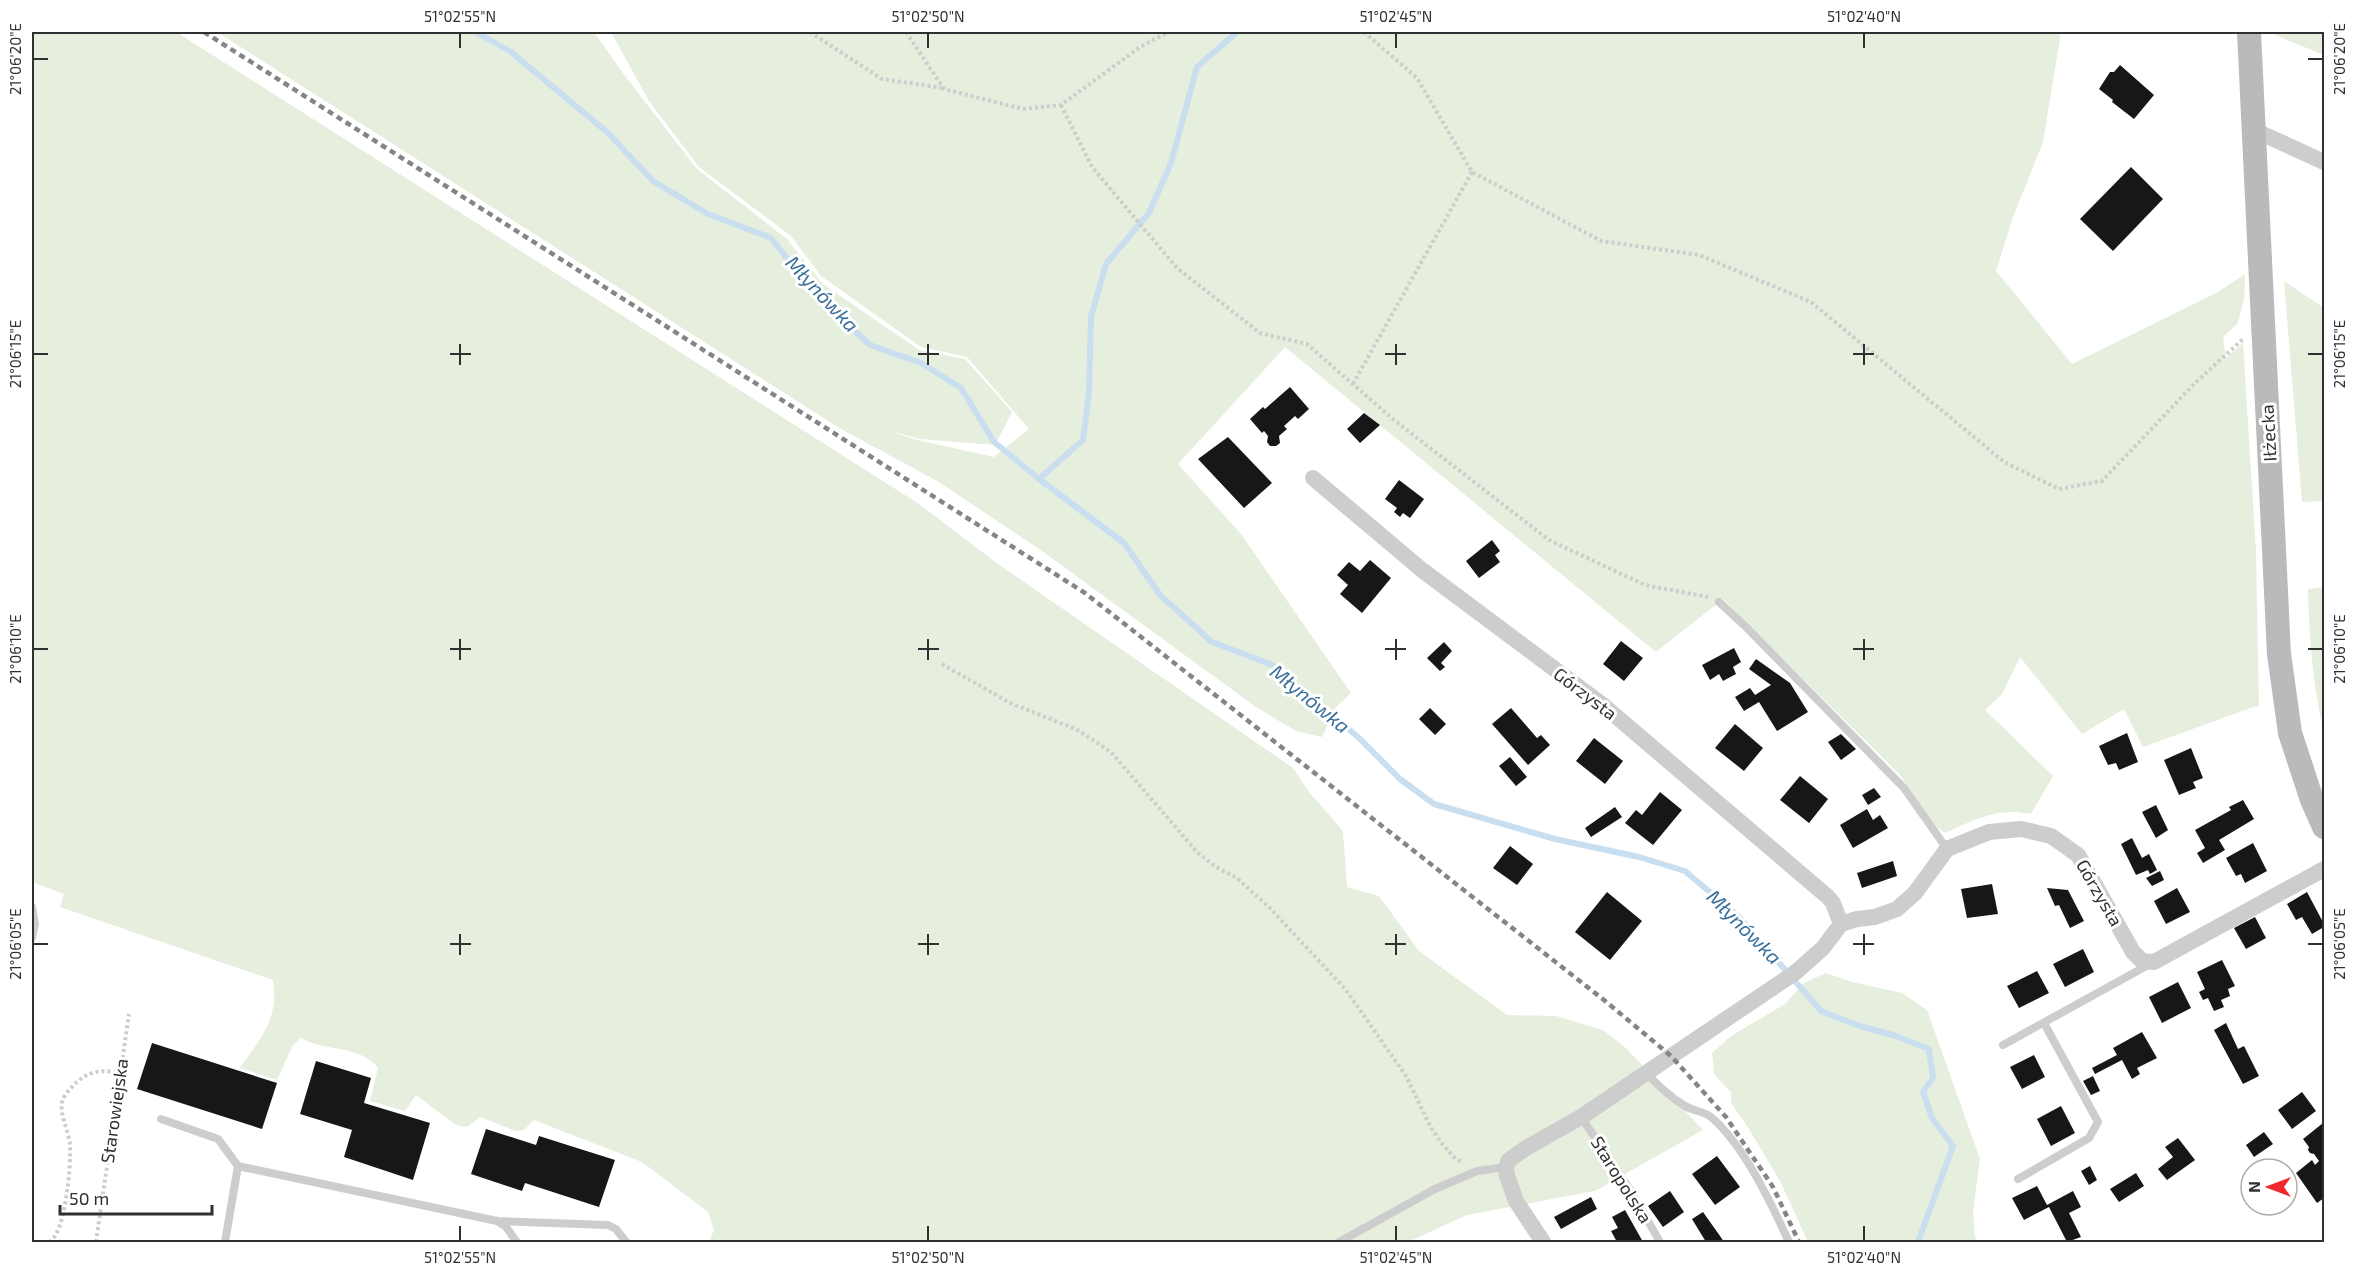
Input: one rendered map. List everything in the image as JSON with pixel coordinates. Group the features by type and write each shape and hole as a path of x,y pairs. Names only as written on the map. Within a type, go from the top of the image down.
{"main road":[{"name":"Iłżecka","path":"2248,32 2282,676 2287,722 2293,744 2312,800 2325,828"}],"street":[{"path":"2254,130 2325,162"},
{"name":"Górzysta","path":"1312,478 1422,570 1612,714 1828,897 1833,903 1841,924"},
{"name":"Górzysta","path":"1947,849 1989,832 2020,829 2051,836 2079,855 2133,952 2142,961 2154,962"},
{"path":"1646,1073 1796,972 1823,948 1841,924 1875,917 1897,909 1916,893 1947,849"},
{"path":"2154,962 2325,869"},
{"name":"Staropolska","path":"1506,1167 1514,1156 1581,1117 1646,1073"},
{"path":"1506,1167 1516,1201 1543,1242"}],"lane":[{"path":"1719,602 1904,788 1947,849"},
{"path":"32,907 35,924 32,938"},
{"path":"2003,1045 2154,962"},
{"path":"2018,1179 2089,1138 2098,1122 2044,1023"},
{"path":"1646,1073 1666,1094 1688,1108 1708,1114 1724,1128 1764,1190 1789,1242"},
{"name":"Staropolska","path":"1581,1117 1629,1188 1660,1242"},
{"path":"161,1119 218,1139 238,1166 497,1221 608,1225 616,1229 626,1242"},
{"path":"225,1242 238,1166"},
{"path":"1339,1242 1435,1189 1477,1171 1506,1167"},
{"path":"497,1221 506,1227 517,1242"}],"path":[{"path":"810,32 882,79 944,89 1023,109 1061,105 1140,47 1168,32"},
{"path":"906,32 944,89"},
{"path":"1364,32 1417,78 1472,172 1600,241 1699,255 1811,302 2004,462 2059,489 2102,481 2194,384 2263,320"},
{"path":"1061,105 1092,167 1177,268 1260,333 1307,344 1394,420 1549,540 1645,585 1714,598 1719,602"},
{"path":"1353,384 1472,172"},
{"path":"942,664 1010,703 1076,729 1111,752 1197,852 1216,867 1237,878 1270,908 1346,990 1407,1076 1431,1128 1443,1145 1454,1157 1477,1171"},
{"name":"Starowiejska","path":"96,1242 129,1014"},
{"path":"49,1242 59,1232 65,1206 70,1145 62,1104 66,1092 83,1075 93,1071 105,1070 121,1073"}],"green space":[{"path":"32,32 176,32 919,504 998,564 1293,768 1309,792 1343,831 1347,887 1379,896 1419,951 1507,1015 1556,1016 1603,1030 1626,1048 1703,1130 1595,1191 1467,1215 1408,1242 709,1242 714,1230 708,1212 642,1162 534,1120 524,1130 516,1131 480,1117 467,1127 456,1125 416,1095 405,1111 370,1101 378,1068 361,1055 301,1038 293,1045 277,1080 240,1068 261,1037 271,1017 273,980 60,907 64,894 32,882"},
{"path":"217,32 594,32 697,169 787,239 823,284 919,350 965,359 1012,412 995,445 920,439 886,430 917,440 994,457 1029,429 967,357 921,347 821,276 791,236 699,167 649,101 611,32 2061,32 2043,142 2013,217 1996,271 2072,364 2218,292 2245,274 2244,299 2238,323 2223,337 2226,358 2243,343 2256,551 2259,707 2256,706 2143,747 2124,709 2082,734 2020,657 2002,694 1985,710 2053,776 2031,814 1997,813 1945,833 1934,825 1900,775 1723,599 1656,652 1285,347 1178,464 1241,534 1351,693 1336,707 1322,737 1296,731 1256,707 1042,551 939,482 841,429"},
{"path":"2324,32 2324,55 2270,33"},
{"path":"2284,281 2324,308 2324,501 2302,502"},
{"path":"2324,587 2324,733 2312,662 2308,589"},
{"path":"1826,973 1852,982 1902,993 1927,1010 1980,1159 1973,1211 1975,1236 1978,1242 1808,1242 1781,1183 1731,1103 1731,1092 1714,1074 1712,1053 1731,1036 1785,1004 1804,983"}],"building":[{"path":"2120,65 2154,95 2134,119 2099,89 2110,72 2114,72"},
{"path":"2131,167 2163,199 2113,251 2080,219"},
{"path":"1290,387 1309,409 1298,419 1295,416 1284,426 1287,429 1279,436 1280,443 1270,446 1267,442 1268,436 1264,431 1262,433 1250,419"},
{"path":"1364,413 1380,425 1360,443 1347,429"},
{"path":"1228,437 1272,483 1244,508 1198,459"},
{"path":"1399,480 1424,499 1410,518 1403,513 1400,517 1394,512 1397,508 1385,499"},
{"path":"1492,540 1500,551 1495,555 1500,562 1479,578 1466,561"},
{"path":"1370,560 1391,578 1362,613 1340,594 1348,585 1337,575 1349,562 1360,571"},
{"path":"1621,641 1643,658 1624,681 1603,664"},
{"path":"1444,642 1452,651 1441,663 1445,667 1440,671 1427,658"},
{"path":"1734,648 1741,662 1733,667 1736,674 1723,681 1719,674 1710,680 1702,665"},
{"path":"1756,659 1790,683 1808,712 1777,731 1759,702 1744,711 1735,697 1750,688 1755,695 1771,685 1749,669"},
{"path":"1430,708 1446,724 1435,735 1419,719"},
{"path":"1511,708 1537,738 1541,735 1550,745 1528,765 1492,724"},
{"path":"1735,724 1763,748 1744,771 1715,748"},
{"path":"2127,733 2138,762 2119,770 2116,763 2108,765 2099,746"},
{"path":"1841,734 1856,749 1841,760 1828,742"},
{"path":"1594,738 1623,761 1605,784 1576,761"},
{"path":"2191,748 2203,778 2193,782 2196,788 2179,795 2164,760"},
{"path":"1510,757 1527,777 1516,786 1499,766"},
{"path":"1800,776 1828,799 1809,823 1780,800"},
{"path":"1874,788 1881,797 1868,805 1862,795"},
{"path":"1660,792 1682,810 1653,845 1625,823 1636,810 1642,815"},
{"path":"2243,800 2254,819 2219,840 2225,850 2203,863 2197,853 2205,848 2195,830 2231,810 2229,807"},
{"path":"2156,805 2168,830 2156,838 2142,812"},
{"path":"1615,807 1622,817 1591,837 1585,828"},
{"path":"1867,809 1873,820 1880,815 1888,828 1853,848 1840,825"},
{"path":"2132,838 2142,858 2149,854 2157,870 2150,874 2148,870 2136,875 2121,844"},
{"path":"2253,843 2267,871 2245,883 2241,874 2236,876 2226,858"},
{"path":"1510,846 1533,864 1517,885 1493,868"},
{"path":"1893,861 1897,876 1862,888 1857,873"},
{"path":"2160,871 2164,880 2152,886 2146,878"},
{"path":"1992,884 1998,914 1967,918 1961,889"},
{"path":"2047,888 2068,890 2084,921 2070,928 2059,905 2055,906"},
{"path":"2177,888 2190,912 2166,924 2154,901"},
{"path":"1607,892 1642,921 1610,960 1575,932"},
{"path":"2307,892 2324,924 2324,927 2312,934 2302,917 2296,920 2287,904"},
{"path":"2255,917 2266,938 2246,949 2234,928"},
{"path":"2083,949 2094,972 2065,987 2053,964"},
{"path":"2222,960 2235,986 2228,989 2230,996 2221,1000 2224,1007 2214,1011 2208,998 2203,1000 2199,992 2205,989 2197,972"},
{"path":"2037,971 2049,993 2019,1008 2007,986"},
{"path":"2178,982 2191,1008 2162,1023 2149,997"},
{"path":"2226,1023 2238,1049 2244,1046 2259,1076 2243,1084 2214,1030"},
{"path":"2142,1032 2157,1058 2137,1068 2140,1074 2132,1079 2122,1060 2095,1074 2092,1068 2117,1055 2113,1048"},
{"path":"152,1043 277,1083 262,1129 137,1089"},
{"path":"2034,1055 2045,1077 2022,1089 2010,1067"},
{"path":"316,1061 371,1078 364,1103 430,1123 413,1180 344,1157 352,1130 300,1114"},
{"path":"2093,1076 2100,1091 2091,1095 2083,1081"},
{"path":"2302,1092 2316,1111 2292,1129 2278,1110"},
{"path":"2061,1106 2075,1133 2051,1146 2037,1119"},
{"path":"2324,1123 2324,1198 2317,1203 2299,1177 2299,1171 2312,1160 2315,1165 2319,1161 2314,1154 2310,1153 2303,1139"},
{"path":"486,1129 536,1145 539,1136 615,1160 599,1207 525,1183 522,1191 471,1174"},
{"path":"2264,1132 2273,1144 2254,1157 2246,1145"},
{"path":"2178,1138 2195,1160 2167,1180 2158,1169 2173,1157 2165,1147"},
{"path":"1717,1156 1740,1187 1715,1205 1692,1174"},
{"path":"2090,1166 2097,1180 2089,1185 2081,1171"},
{"path":"2136,1173 2144,1186 2119,1202 2110,1189"},
{"path":"2037,1186 2047,1205 2073,1191 2081,1207 2069,1213 2081,1237 2067,1242 2049,1207 2024,1220 2012,1198"},
{"path":"1670,1191 1684,1212 1663,1227 1648,1206"},
{"path":"1591,1197 1597,1209 1561,1229 1554,1217"},
{"path":"1625,1210 1643,1242 1617,1242 1611,1231 1618,1228 1612,1217"},
{"path":"1703,1212 1724,1242 1706,1242 1692,1219"}],"waterway":[{"name":"Młynówka","path":"476,32 511,52 607,132 653,181 708,214 771,238 816,295 870,345 921,363 961,388 994,442 1124,543 1160,595 1212,642 1272,665 1358,737 1400,779 1434,804 1555,839 1639,857 1685,871 1738,916 1821,1011 1929,1049 1933,1078 1923,1092 1932,1118 1953,1146 1918,1242"},
{"path":"1039,479 1083,440 1089,392 1091,317 1106,264 1149,213 1171,163 1197,67 1237,32"}],"railway":[{"path":"204,32 1085,593 1604,1000 1671,1056 1726,1117 1773,1187 1799,1242"}]}
